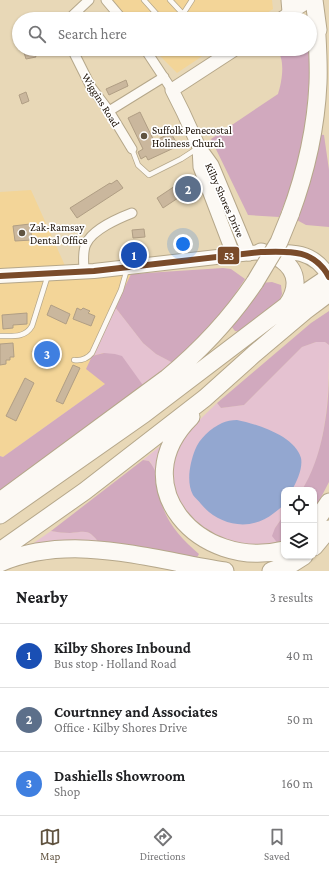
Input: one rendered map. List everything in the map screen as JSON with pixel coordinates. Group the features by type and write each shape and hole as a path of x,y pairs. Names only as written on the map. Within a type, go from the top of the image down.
{"highway":[{"path":"314,0 315,12"},
{"path":"317,23 324,59 329,99"},
{"path":"0,501 167,378 209,340 236,310 279,242 298,193 308,159 314,124 318,82 317,50"},
{"path":"255,253 283,260 293,273 296,282 295,289 286,306"},
{"path":"0,515 144,414 286,306 329,277"},
{"path":"0,551 84,491 205,398 264,345 329,293"},
{"path":"205,398 197,411 173,440 166,462 165,486 171,509 177,520 191,538 207,550 231,558 254,559 267,557 281,551"},
{"path":"315,523 329,502"},
{"path":"317,544 329,529"},
{"path":"0,563 16,557 52,549 78,548 114,552 225,571"},
{"path":"271,571 293,563 299,559"}],"main road":[{"path":"0,276 84,272 255,253 290,251 304,254 321,264 329,277"}],"street":[{"path":"76,12 90,0"},
{"path":"106,0 116,12"},
{"path":"287,10 310,0"},
{"name":"Wiggins Road","path":"76,56 91,87 109,112 132,149"},
{"name":"Kilby Shores Drive","path":"152,56 172,90 199,147 212,165 255,253"},
{"path":"172,90 224,56"},
{"path":"109,112 164,77"},
{"name":"Kilby Shores Drive","path":"199,147 200,167 234,256"},
{"path":"84,272 84,252 86,243 95,234 113,221 132,212"}],"lane":[{"path":"144,0 155,12"},
{"path":"170,0 180,12"},
{"path":"183,12 192,0"},
{"path":"132,149 138,165 149,175 181,159 199,147"},
{"path":"74,360 84,359 89,357 92,353 121,290 127,267"},
{"path":"0,336 21,336 30,330 49,274"}],"shaded area":[{"path":"104,0 272,0 273,9 268,12 116,12"},
{"path":"160,56 202,56 177,73"},
{"path":"280,56 310,56 311,62 304,137 291,186 279,217 248,215 211,139 278,94 282,77"},
{"path":"317,134 324,135 329,170 329,227 306,225 295,219"},
{"path":"31,190 71,279 131,274 105,384 3,457 0,456 0,192"},
{"path":"223,268 231,269 245,279 224,311 175,364 156,354 143,343 115,307 131,274"},
{"path":"272,282 281,285 282,294 279,301 243,332 235,331 231,326 261,283"},
{"path":"115,307 143,343 156,354 175,364 145,388 104,353 92,356"},
{"path":"329,311 329,345 325,342 316,342 302,347 244,405 221,408 217,403 311,323"},
{"path":"316,342 325,342 329,345 325,420 322,438 311,474 304,487 281,487 281,519 275,528 279,545 224,550 175,502 172,458 185,434 217,403 221,408 244,405 302,347"},
{"path":"104,353 122,356 145,388 0,493 0,456 3,457 105,384 86,369 92,356"},
{"path":"329,377 329,482 317,505 317,487 304,487 315,464 323,435"},
{"path":"164,443 159,480 150,461 143,460"},
{"path":"143,460 149,461 156,473 160,499 168,520 182,538 199,554 196,559 100,544 90,533 87,532 68,533 51,531"},
{"path":"281,519 281,544 279,545 272,536"},
{"path":"51,531 68,533 87,532 90,533 100,544 28,547"}],"water":[{"path":"237,420 274,432 291,443 301,458 299,474 294,487 281,487 281,507 265,519 255,523 236,524 226,522 208,511 193,495 191,490 189,478 190,472 195,450 199,442 206,434 218,425 227,421"}],"building":[{"path":"25,56 36,57 26,59"},
{"path":"126,80 128,86 109,95 106,89"},
{"path":"26,92 29,101 22,104 19,95"},
{"name":"Suffolk Penecostal Holiness Church","path":"140,112 154,141 171,133 176,142 176,147 148,160 146,156 141,159 138,152 143,149 128,118"},
{"path":"190,178 199,193 187,200 184,194 163,208 157,198"},
{"path":"117,180 123,188 77,218 70,208"},
{"name":"Zak-Ramsay Dental Office","path":"30,224 32,240 15,241 13,226"},
{"path":"144,229 145,237 133,238 132,230"},
{"path":"51,305 70,314 66,324 47,315"},
{"path":"77,308 81,310 83,308 90,311 88,313 95,316 91,326 73,319"},
{"path":"27,313 27,324 13,325 13,328 3,329 2,315"},
{"path":"13,343 14,357 10,357 10,360 6,360 6,364 0,365 0,344"},
{"path":"37,343 58,353 54,363 52,362 51,364 37,358 39,355 32,352"},
{"path":"73,365 80,368 63,404 56,401"},
{"path":"25,378 34,383 16,421 6,416"}],"transit line":[{"name":"53","path":"0,276 94,271 261,252 291,252 316,261 329,277"}],"place":[{"name":"Suffolk Penecostal Holiness Church","path":"144,136"},
{"name":"Courtnney and Associates","path":"188,189"},
{"name":"Zak-Ramsay Dental Office","path":"22,233"},
{"name":"Kilby Shores Inbound","path":"134,255"},
{"name":"Dashiells Showroom","path":"47,354"}]}
